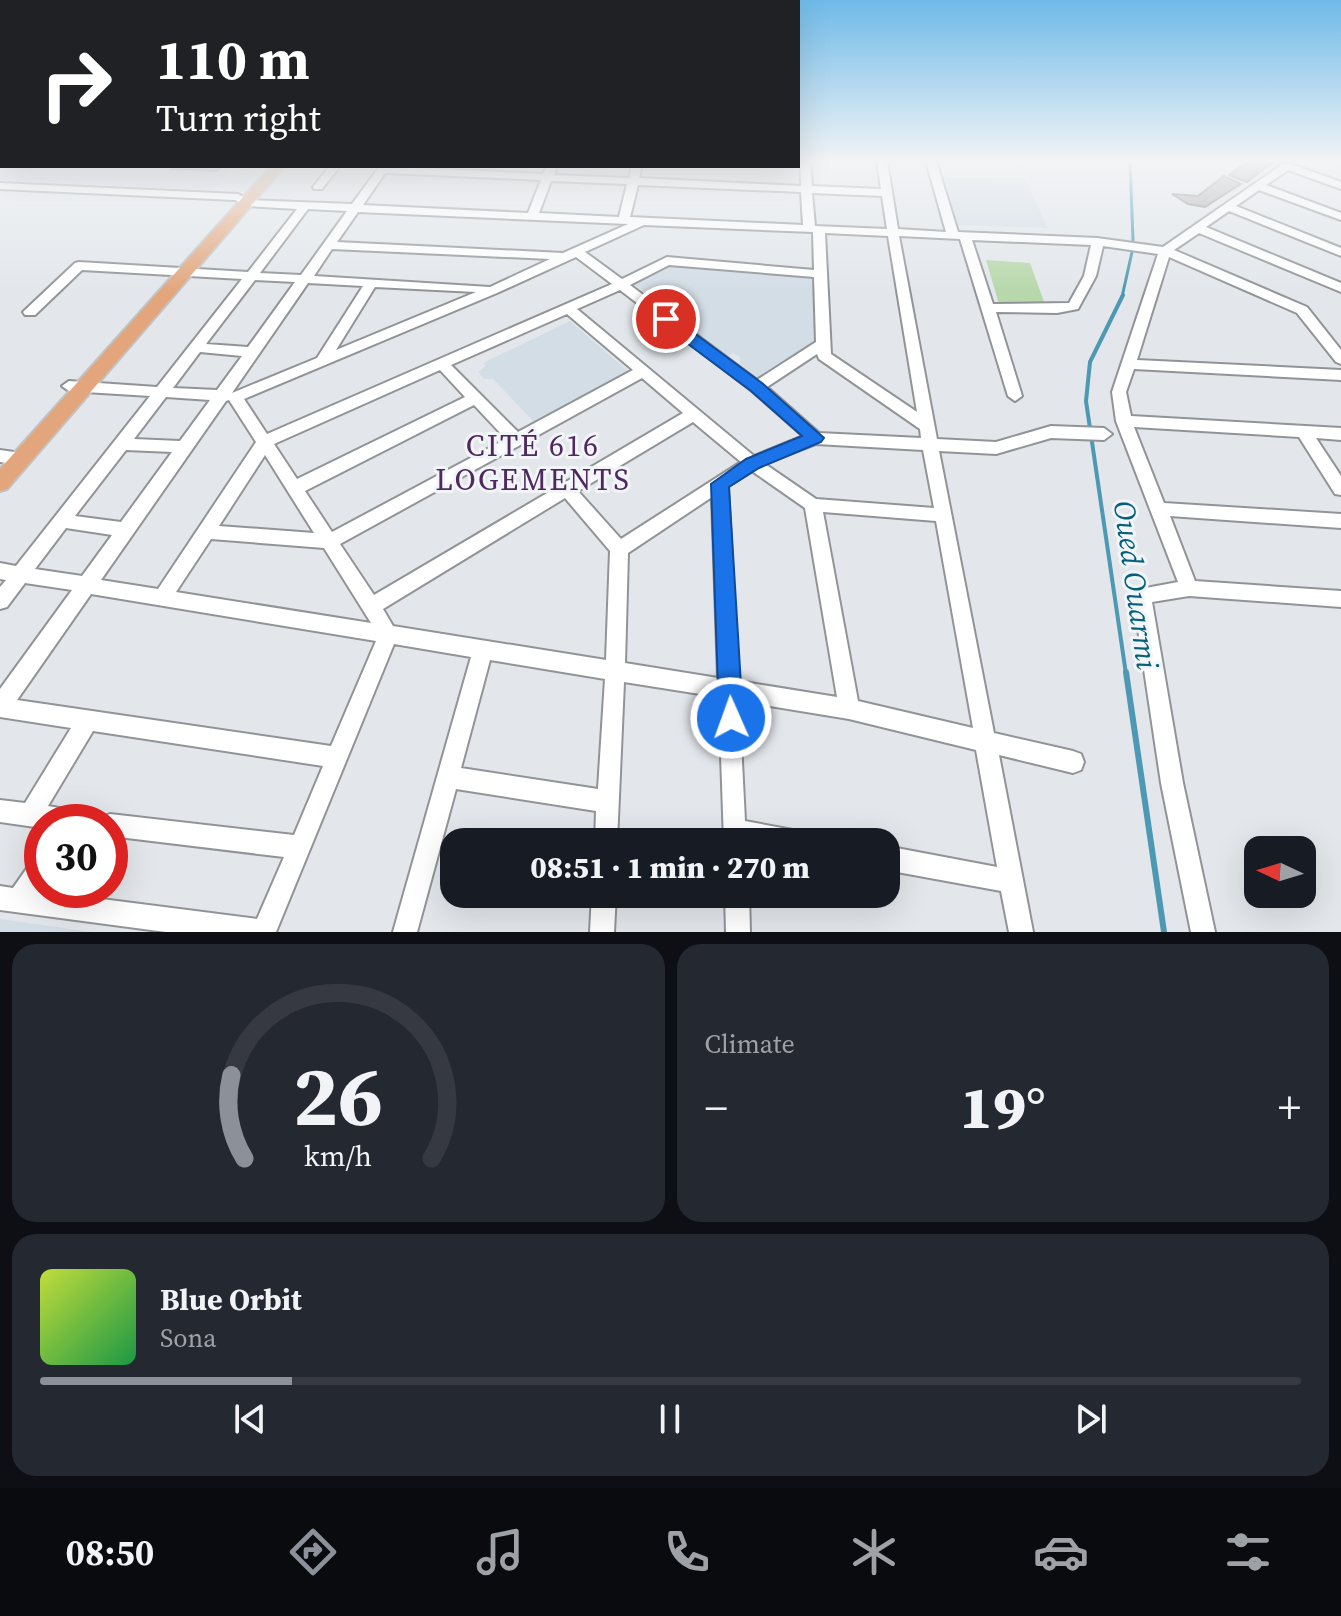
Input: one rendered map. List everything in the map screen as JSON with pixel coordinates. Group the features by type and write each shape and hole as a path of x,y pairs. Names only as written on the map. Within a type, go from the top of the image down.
{"main road":[{"path":"0,483 7,459 238,204"}],"street":[{"path":"289,204 959,235 1112,243 1149,248 1165,251 1302,310 1341,359"},
{"path":"337,758 0,707 184,447 227,396 252,352 358,204"},
{"path":"532,216 537,204"},
{"path":"624,220 628,204"},
{"path":"809,204 820,274 821,350"},
{"path":"890,204 904,304 1021,932"},
{"path":"947,204 1015,396"},
{"path":"1189,588 1124,421 1119,392 1165,251 1232,204"},
{"path":"1308,204 1341,217"},
{"path":"0,601 305,206"},
{"path":"1228,207 1341,252"},
{"path":"76,386 227,396 493,290 645,221"},
{"path":"1198,228 1341,288"},
{"path":"986,308 1057,309 1073,306 1086,290 1095,266 1097,242"},
{"path":"330,245 570,254 620,285 757,387 815,438"},
{"path":"162,598 265,442 620,285 667,261 820,274"},
{"path":"30,312 79,266 493,290"},
{"path":"323,359 371,283"},
{"path":"568,308 752,463 813,505 943,515"},
{"path":"195,347 252,352"},
{"path":"821,350 929,436"},
{"path":"757,387 821,350"},
{"path":"442,364 516,440"},
{"path":"1128,364 1341,375"},
{"path":"206,532 331,541 643,371"},
{"path":"227,396 265,442 331,541 388,635"},
{"path":"295,488 476,398"},
{"path":"371,606 694,414"},
{"path":"1124,421 1341,434"},
{"path":"619,549 752,463 815,438 929,436 996,448 1051,432 1104,434"},
{"path":"1304,432 1341,489"},
{"path":"120,444 184,447"},
{"path":"720,484 735,828"},
{"path":"567,489 619,549 607,828"},
{"path":"813,505 849,709"},
{"path":"1158,509 1341,521"},
{"path":"62,521 126,530"},
{"path":"0,571 849,709 1073,762"},
{"path":"1203,932 1172,783 1142,596 1189,588 1341,599"},
{"path":"10,899 262,932 388,635"},
{"path":"405,932 483,650"},
{"path":"37,804 88,720"},
{"path":"448,777 608,802"},
{"path":"0,811 24,814"},
{"path":"128,827 300,847"},
{"path":"900,861 1011,881"},
{"path":"10,899 24,885"},
{"path":"602,932 603,908"},
{"path":"737,908 738,932"}],"shaded area":[{"path":"951,204 1037,204 1048,228 957,225"},
{"path":"667,265 816,273 818,339 756,379 740,364 740,357 733,353 723,358 661,313 667,309 632,283"},
{"path":"570,321 628,371 627,376 536,424 493,379 484,379 478,372 486,366 483,363"},
{"path":"0,919 93,932 0,932"}],"green space":[{"path":"986,260 1030,263 1046,307 999,304"}],"waterway":[{"name":"Oued Ouarmi","path":"1132,204 1133,240"},
{"name":"Oued Ouarmi","path":"1122,297 1132,252"},
{"name":"Oued Ouarmi","path":"1123,295 1090,362 1086,401 1126,674"},
{"name":"Oued Ouarmi","path":"1126,672 1164,932"}],"district":[{"name":"CITÉ 616 LOGEMENTS","path":"533,462"}],"route":[{"path":"666,319 757,387 815,438 752,463 720,484 731,718"}]}
